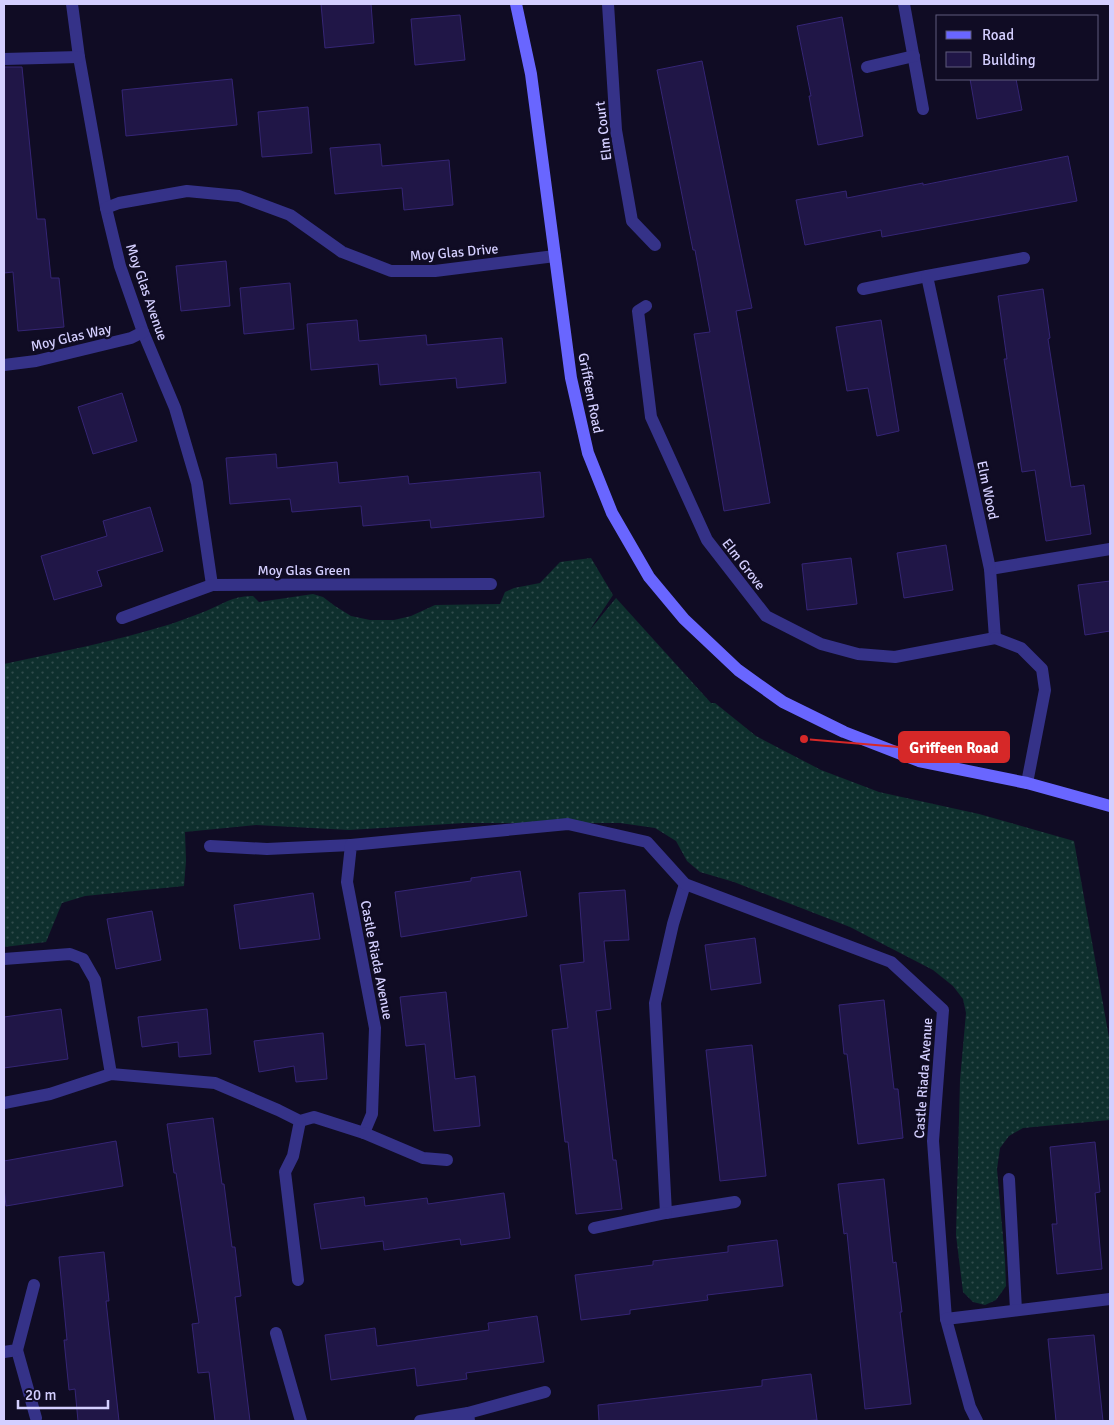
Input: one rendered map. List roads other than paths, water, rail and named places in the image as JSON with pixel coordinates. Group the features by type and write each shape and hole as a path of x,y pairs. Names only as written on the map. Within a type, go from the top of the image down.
{"street":[{"name":"Moy Glas Avenue","path":"72,4 79,57 106,208 120,266 143,332 175,408 197,484 212,585"},
{"name":"Griffeen Road","path":"516,4 531,74 571,378 588,453 612,513 649,577 684,619 738,670 783,702 844,732 919,761 1027,783 1110,806"},
{"name":"Elm Court","path":"608,4 616,130 632,221 655,246"},
{"path":"904,4 923,109"},
{"path":"867,67 914,56"},
{"path":"4,59 79,57"},
{"name":"Moy Glas Drive","path":"106,208 119,203 187,191 239,196 290,216 342,252 391,271 435,271 555,256"},
{"path":"863,289 1024,258"},
{"name":"Elm Wood","path":"927,276 990,569 995,638"},
{"name":"Elm Grove","path":"646,306 638,311 651,417 706,540 766,616 821,644 858,654 895,657 995,638"},
{"name":"Moy Glas Way","path":"4,365 36,362 131,338 143,332"},
{"path":"990,569 1110,549"},
{"name":"Moy Glas Green","path":"122,618 212,585 491,584"},
{"path":"995,638 1021,648 1042,669 1045,690 1027,783"},
{"name":"Castle Riada Avenue","path":"210,846 267,849 351,845 568,824 647,842 684,884 890,962 942,1010 933,1141 946,1319 970,1407 977,1421"},
{"name":"Castle Riada Avenue","path":"351,845 347,882 375,1028 372,1114 364,1133"},
{"path":"666,1213 655,1003 684,884"},
{"path":"4,959 70,954 83,959 95,980 111,1074"},
{"path":"4,1102 50,1094 111,1074 215,1083 300,1121 314,1117 364,1133 423,1158 447,1160"},
{"path":"298,1280 284,1172 293,1156 300,1121"},
{"path":"1009,1179 1016,1310"},
{"path":"594,1228 666,1213 735,1202"},
{"path":"34,1285 17,1350 36,1418"},
{"path":"946,1319 1110,1300"},
{"path":"276,1333 301,1421"},
{"path":"4,1352 17,1350"},
{"path":"420,1421 468,1417 545,1392"}],"place":[{"name":"Griffeen Road","path":"804,739"}]}
